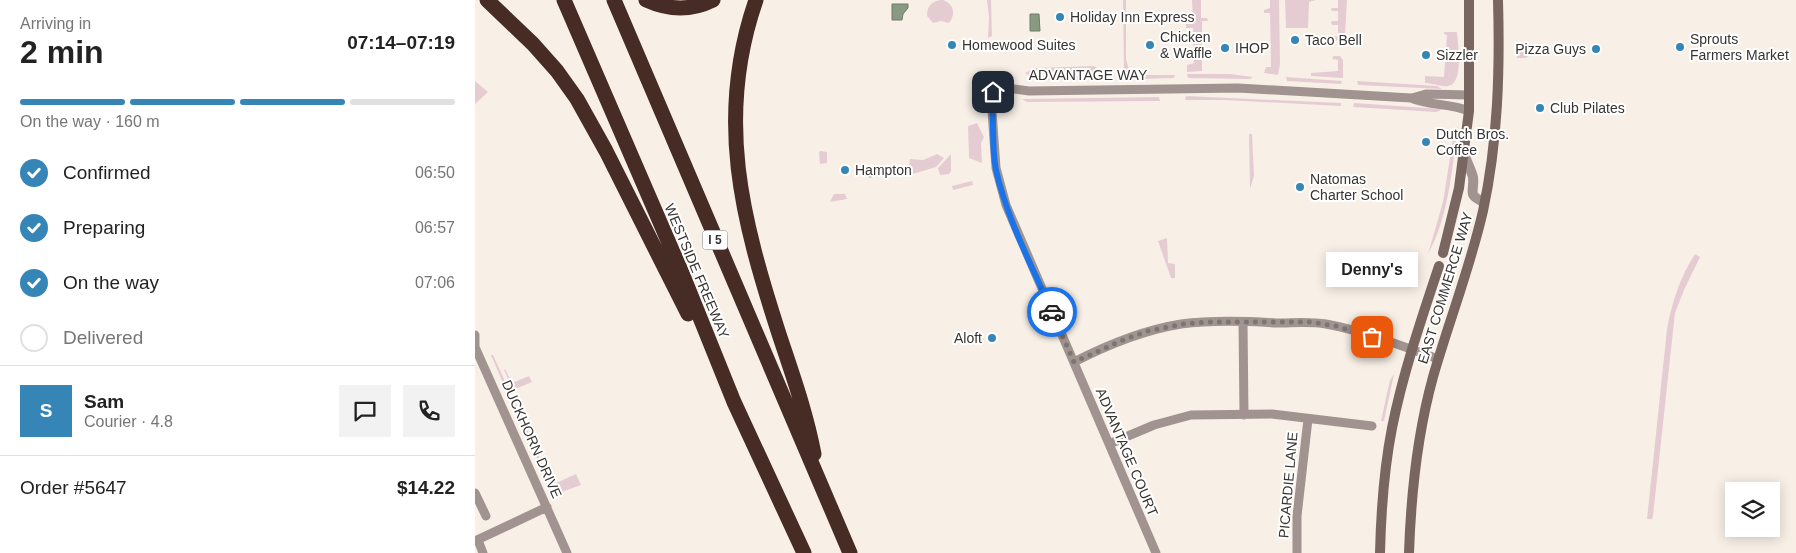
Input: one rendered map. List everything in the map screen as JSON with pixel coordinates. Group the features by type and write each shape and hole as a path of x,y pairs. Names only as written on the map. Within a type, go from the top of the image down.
{"highway":[{"path":"487,0 533,44 557,71 577,99 734,402"},
{"name":"WESTSIDE FREEWAY","path":"564,0 682,273 734,402 805,553"},
{"name":"WESTSIDE FREEWAY","path":"614,0 850,553"},
{"path":"646,0 667,7 679,8 699,6 713,0"},
{"path":"755,2 740,65 736,95 735,145 738,175 749,232 809,427 819,480"}],"main road":[{"name":"EAST COMMERCE WAY","path":"1443,254 1459,188 1469,110 1469,0"},
{"name":"EAST COMMERCE WAY","path":"1409,553 1412,497 1418,447 1439,359 1472,256 1484,202 1495,134 1499,67 1497,0"},
{"name":"EAST COMMERCE WAY","path":"1380,553 1383,504 1392,428 1412,350 1439,266"}],"street":[{"name":"ADVANTAGE WAY","path":"1074,362 1002,192 996,168 991,97 999,86 1029,91 1238,88 1411,98 1426,94 1469,95"},
{"name":"ADVANTAGE WAY","path":"1411,98 1425,104 1455,106 1469,110"},
{"path":"1464,154 1473,178 1471,192 1476,199 1484,202"},
{"name":"EAST COMMERCE WAY","path":"1439,266 1443,254"},
{"path":"1243,322 1244,415"},
{"path":"1074,362 1148,331 1183,324 1243,322 1310,322 1324,324 1439,359"},
{"name":"DUCKHORN DRIVE","path":"475,335 475,347 567,553"},
{"name":"ADVANTAGE COURT","path":"1074,362 1156,553"},
{"path":"1109,444 1154,425 1191,415 1272,414 1373,426"},
{"name":"PICARDIE LANE","path":"1297,553 1297,516 1309,419"},
{"path":"475,493 486,516"},
{"path":"483,553 476,540 547,507"}],"shaded area":[{"path":"943,0 952,7 953,16 949,23 941,21 933,23 927,16 929,6 936,1"},
{"path":"987,0 991,0 992,36 988,38 989,17"},
{"path":"1123,0 1126,0 1126,59 1130,73 1124,73"},
{"path":"1192,0 1201,0 1201,18 1207,18 1208,21 1202,21 1202,71 1187,72 1187,65 1194,63 1193,28 1186,28 1186,24 1193,24"},
{"path":"1270,0 1279,0 1280,64 1278,75 1264,73 1266,67 1271,67 1270,13 1264,13 1264,10 1270,8"},
{"path":"1285,0 1316,0 1309,2 1308,28 1286,28"},
{"path":"1338,0 1347,0 1345,34 1339,40 1333,41 1332,37 1338,36 1338,25 1332,25 1331,23 1332,21 1338,21 1338,11 1332,11 1331,9 1338,8"},
{"path":"892,4 908,4 902,20 892,20"},
{"path":"1030,14 1039,14 1040,31 1030,31"},
{"path":"1444,32 1457,32 1459,63 1456,78 1453,84 1448,86 1425,83 1425,76 1444,77 1447,35"},
{"path":"1528,46 1529,56 1517,58 1517,47"},
{"path":"1340,56 1343,60 1343,78 1311,76 1311,73 1338,71 1338,60 1332,58"},
{"path":"1094,66 1105,73 1042,74 1034,79 1025,73 1035,68"},
{"path":"1187,74 1230,74 1253,77 1250,79 1188,78"},
{"path":"1137,75 1175,75 1174,78 1138,79"},
{"path":"1044,76 1097,76 1097,79 1038,80"},
{"path":"1286,77 1342,81 1341,84 1287,81"},
{"path":"475,81 488,92 475,104"},
{"path":"1357,81 1437,86 1442,89 1358,85"},
{"path":"1186,96 1341,103 1341,106 1225,100 1185,100"},
{"path":"1159,97 1160,101 1027,102 1022,99"},
{"path":"1354,103 1441,110 1436,112 1353,107"},
{"path":"977,123 984,137 981,143 982,163 969,158 968,126"},
{"path":"1458,126 1445,208 1441,224 1428,254 1443,202 1454,132"},
{"path":"1249,134 1252,134 1254,176 1250,189"},
{"path":"820,151 827,152 827,163 820,164"},
{"path":"937,154 944,158 936,167 913,174 908,173 910,159 923,160"},
{"path":"951,154 951,171 949,174 940,175 938,168"},
{"path":"886,166 888,174 869,177 867,170"},
{"path":"972,181 973,185 953,190 952,186"},
{"path":"834,194 845,194 847,199 830,202"},
{"path":"1167,238 1168,263 1175,264 1175,278 1171,278 1158,241"},
{"path":"1695,254 1700,257 1675,313 1653,516 1652,519 1647,519 1667,329 1677,290"},
{"path":"491,355 493,355 509,390 506,390"},
{"path":"505,369 512,383 529,376 532,382 513,390"},
{"path":"1394,374 1384,421 1381,421 1390,380"},
{"path":"516,404 552,486 550,487 514,407"},
{"path":"576,474 581,485 559,493 554,484"}],"way so far":[{"path":"1052,312 1074,362 1148,331 1183,324 1209,322 1310,322 1336,326 1372,337"}],"place":[{"name":"Holiday Inn Express","path":"1060,17"},
{"name":"Taco Bell","path":"1295,40"},
{"name":"Homewood Suites","path":"952,45"},
{"name":"Chicken & Waffle","path":"1150,45"},
{"name":"Sprouts Farmers Market","path":"1680,47"},
{"name":"IHOP","path":"1225,48"},
{"name":"Pizza Guys","path":"1596,49"},
{"name":"Sizzler","path":"1426,55"},
{"name":"Club Pilates","path":"1540,108"},
{"name":"Dutch Bros. Coffee","path":"1426,142"},
{"name":"Hampton","path":"845,170"},
{"name":"Natomas Charter School","path":"1300,187"},
{"name":"Denny's","path":"1372,337"},
{"name":"Aloft","path":"992,338"}],"route":[{"path":"993,92 991,97 993,103 994,149 996,168 1002,192 1052,312"}]}
